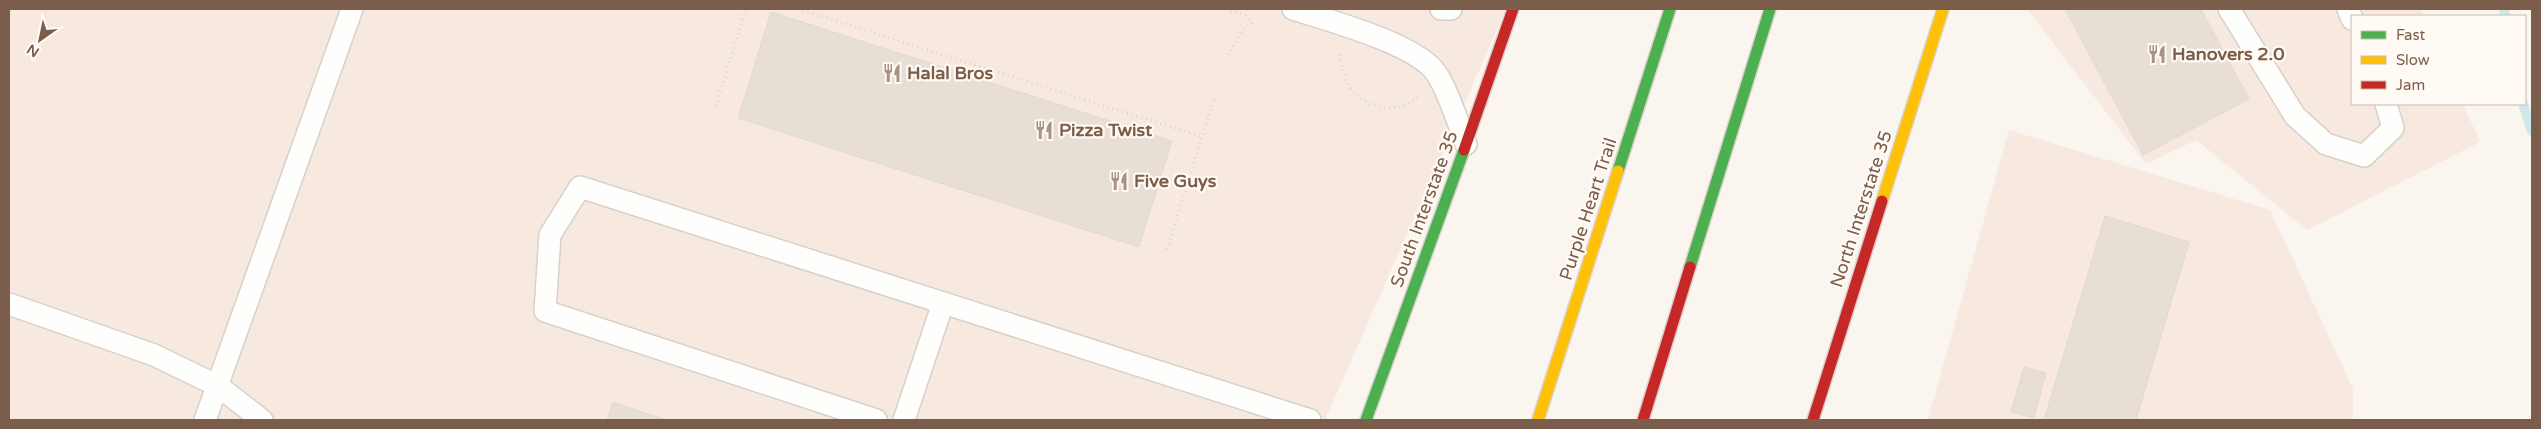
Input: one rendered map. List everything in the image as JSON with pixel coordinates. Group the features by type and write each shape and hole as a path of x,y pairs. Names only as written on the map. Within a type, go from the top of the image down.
{"main road":[{"name":"South Interstate 35","path":"1366,420 1513,9"},
{"name":"Purple Heart Trail","path":"1538,420 1670,9"},
{"path":"1643,420 1770,9"},
{"path":"1759,44 1774,9"},
{"name":"North Interstate 35","path":"1813,420 1943,9"}],"lane":[{"path":"205,420 352,9"},
{"path":"1293,9 1374,35 1409,52 1436,72 1466,144"},
{"path":"1441,9 1451,9"},
{"path":"2230,9 2295,116 2326,144 2364,156 2393,128 2386,105"},
{"path":"876,420 545,311 550,235 580,186 1310,420"},
{"path":"904,420 943,303"},
{"path":"9,304 154,355 218,386 262,420"}],"path":[{"path":"716,106 746,9"},
{"path":"798,9 1203,137"},
{"path":"1226,9 1245,15 1252,23 1243,30 1228,55"},
{"path":"1338,50 1345,79 1361,99 1378,106 1391,108 1414,99 1419,94"},
{"path":"1167,249 1214,100"}],"shaded area":[{"path":"9,9 1506,9 1325,420 9,420"},
{"path":"2027,9 2421,9 2424,15 2351,15 2351,105 2463,105 2480,142 2307,230 2196,140 2146,164"},
{"path":"2009,130 2270,210 2353,389 2353,420 1928,420"}],"building":[{"name":"Hanovers 2.0","path":"2065,9 2201,9 2249,99 2143,155"},
{"path":"771,12 1172,141 1139,247 738,118"},
{"path":"2105,216 2189,242 2136,420 2044,420"},
{"path":"2024,367 2046,373 2034,418 2011,412"},
{"path":"613,402 666,420 607,420"}],"waterway":[{"path":"2504,9 2505,15"},
{"path":"2523,105 2532,131"}],"traffic: fast":[{"path":"1618,171 1670,9"},
{"path":"1690,267 1770,9"},
{"path":"1366,420 1464,150"}],"traffic: slow":[{"path":"1882,201 1943,9"},
{"path":"1538,420 1618,171"}],"traffic: jam":[{"path":"1464,150 1513,9"},
{"path":"1813,420 1882,201"},
{"path":"1643,420 1690,267"}],"place":[{"name":"Hanovers 2.0","path":"2157,54"},
{"name":"Halal Bros","path":"892,73"},
{"name":"Pizza Twist","path":"1044,130"},
{"name":"Five Guys","path":"1119,181"}]}
